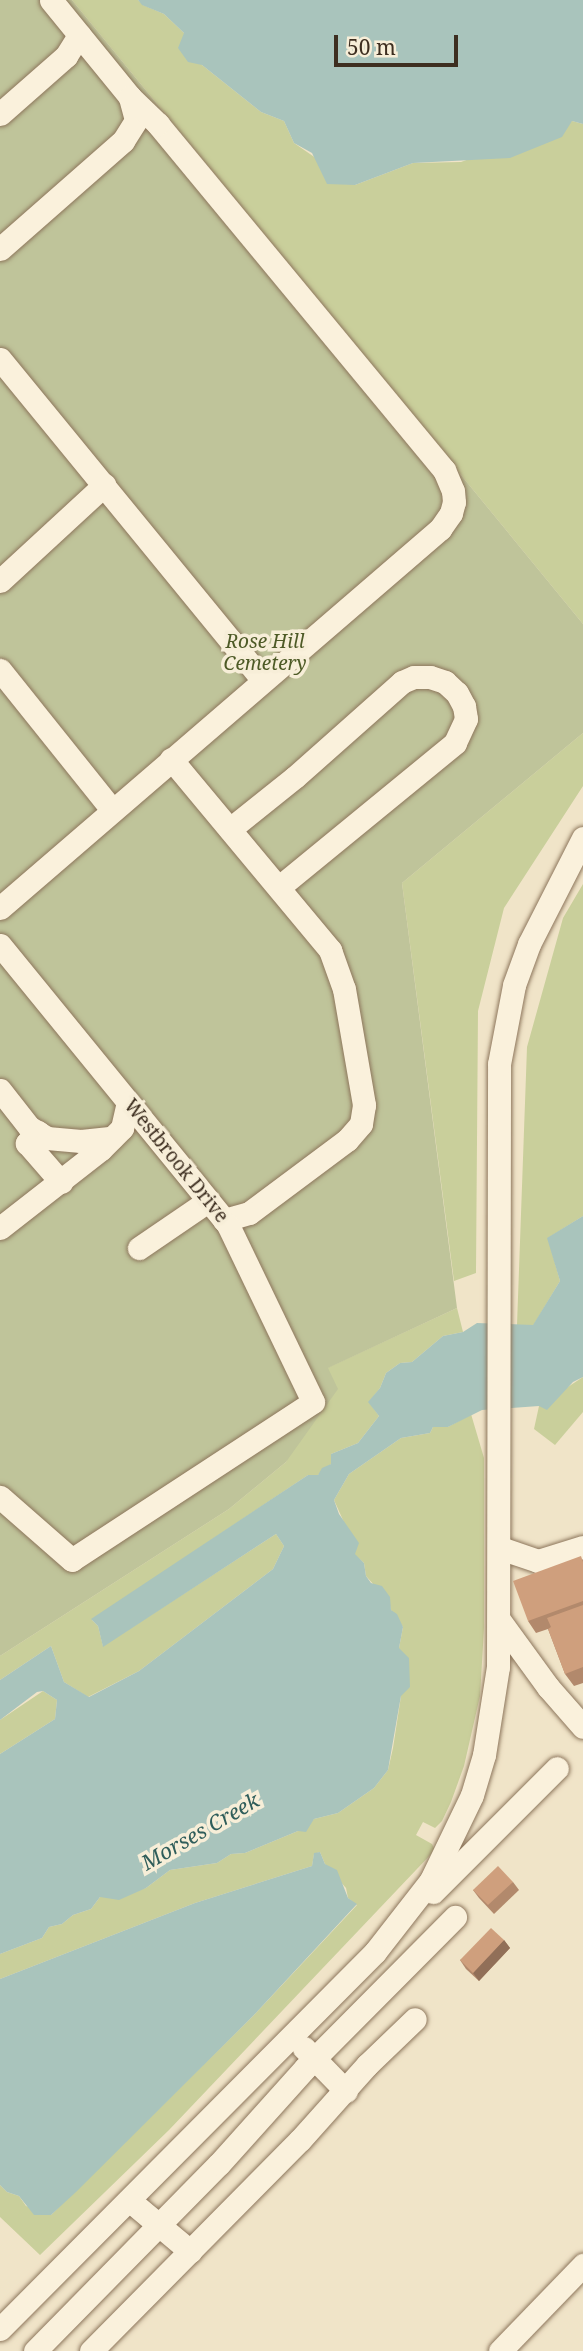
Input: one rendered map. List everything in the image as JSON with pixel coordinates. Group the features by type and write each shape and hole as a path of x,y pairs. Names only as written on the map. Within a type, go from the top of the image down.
{"lane":[{"path":"0,908 440,529 451,513 453,491 444,470 158,124 130,97 51,0"},
{"path":"0,114 66,56 79,35"},
{"path":"0,249 123,141 136,120 130,97"},
{"path":"0,359 262,680"},
{"path":"0,581 104,485"},
{"path":"0,670 111,810"},
{"path":"230,829 295,777 402,682 414,677 430,677 445,682 457,693 464,706 466,719 455,743 279,887"},
{"path":"171,759 323,937 336,963 346,1001 364,1114 361,1124 347,1140 249,1213 224,1220"},
{"path":"375,1952 431,1880 472,1795 493,1710 500,1621 498,1105 505,1025 529,944 583,838"},
{"name":"Westbrook Drive","path":"0,1497 72,1560 313,1402 224,1220 1,949"},
{"path":"0,1090 29,1127 47,1138 81,1141 112,1138"},
{"path":"0,1228 61,1182 112,1138 122,1128 128,1103"},
{"path":"37,1132 27,1143 61,1182"},
{"path":"139,1248 208,1201"},
{"path":"500,1548 538,1560 583,1547"},
{"path":"500,1621 548,1687 583,1727"},
{"path":"0,2329 557,1768"},
{"path":"35,2351 158,2223 219,2164 315,2058 454,1917"},
{"path":"91,2351 415,2019"},
{"path":"291,2036 346,2091"},
{"path":"129,2200 190,2250"},
{"path":"500,2351 583,2265"}],"green space":[{"name":"Rose Hill Cemetery","path":"0,0 72,0 583,624 583,733 402,883 457,1308 328,1368 338,1389 286,1462 229,1509 0,1656"},
{"path":"72,0 138,0 164,14 184,33 202,65 261,112 284,121 294,143 355,185 413,163 461,162 572,121 583,124 583,624"},
{"path":"583,733 583,786 504,908 478,1011 476,1273 454,1281 402,883"},
{"path":"583,884 583,1216 548,1238 560,1281 533,1326 517,1325 527,1047 563,918"},
{"path":"457,1308 463,1332 443,1336 412,1362 400,1363 386,1373 380,1388 369,1402 379,1416 358,1443 331,1454 331,1464 318,1475 308,1475 92,1620 98,1626 103,1646 276,1534 284,1546 273,1569 139,1671 88,1697 64,1682 51,1646 0,1680 0,1656 229,1509 286,1462 327,1368"},
{"path":"583,1377 583,1412 555,1445 534,1429 539,1406"},
{"path":"471,1414 484,1458 484,1628 480,1696 464,1766 451,1802 442,1821 435,1828 423,1822 416,1835 432,1844 435,1850 169,2130 40,2255 0,2217 0,2185 7,2192 19,2196 26,2206 51,2215 253,2016 357,1905 348,1898 346,1888 325,1864 320,1852 314,1854 312,1866 195,1903 0,1979 0,1954 42,1938 49,1927 62,1924 73,1915 91,1909 100,1897 146,1888 170,1870 217,1863 231,1854 245,1853 298,1831 314,1819 338,1813 374,1788 388,1770 393,1748 401,1696 399,1648 403,1627 391,1610 389,1602 366,1576 364,1563 355,1555 355,1547 334,1500 349,1474 401,1438 430,1433 433,1427 448,1427"},
{"path":"43,1691 57,1700 55,1719 0,1754 0,1720"}],"water":[{"path":"138,0 583,0 583,124 572,121 562,137 510,158 413,163 355,185 327,184 312,153 294,143 284,121 261,112 202,65 188,62 178,48 184,33 164,14 142,5"},
{"name":"Morses Creek","path":"583,1216 583,1377 573,1382 547,1410 539,1406 482,1410 448,1427 433,1427 430,1433 401,1438 349,1474 334,1500 339,1514 359,1543 355,1554 364,1563 366,1576 371,1583 382,1586 390,1597 391,1610 397,1614 403,1627 399,1648 409,1658 410,1687 401,1696 388,1770 374,1788 338,1813 314,1819 306,1832 298,1831 245,1853 231,1854 217,1863 170,1870 146,1888 119,1900 100,1897 91,1909 73,1915 62,1924 49,1927 42,1938 0,1954 0,1754 55,1719 57,1700 43,1691 37,1692 0,1720 0,1680 51,1646 64,1682 89,1697 139,1671 273,1569 284,1546 276,1534 103,1647 98,1626 91,1619 308,1475 318,1475 322,1468 331,1464 331,1454 358,1443 379,1416 368,1402 380,1388 386,1373 400,1363 412,1362 443,1336 463,1332 477,1323 533,1325 560,1281 547,1238"},
{"path":"320,1852 325,1864 337,1870 348,1898 357,1904 253,2016 51,2215 34,2215 19,2196 7,2192 0,2185 0,1979 195,1903 312,1866 314,1853"}],"building":[{"path":"581,1556 583,1601 528,1621 513,1581"},
{"path":"583,1605 583,1667 565,1674 548,1629 551,1627 547,1618"},
{"path":"498,1866 513,1882 488,1905 473,1890"},
{"path":"491,1928 504,1940 473,1973 460,1960"}]}
